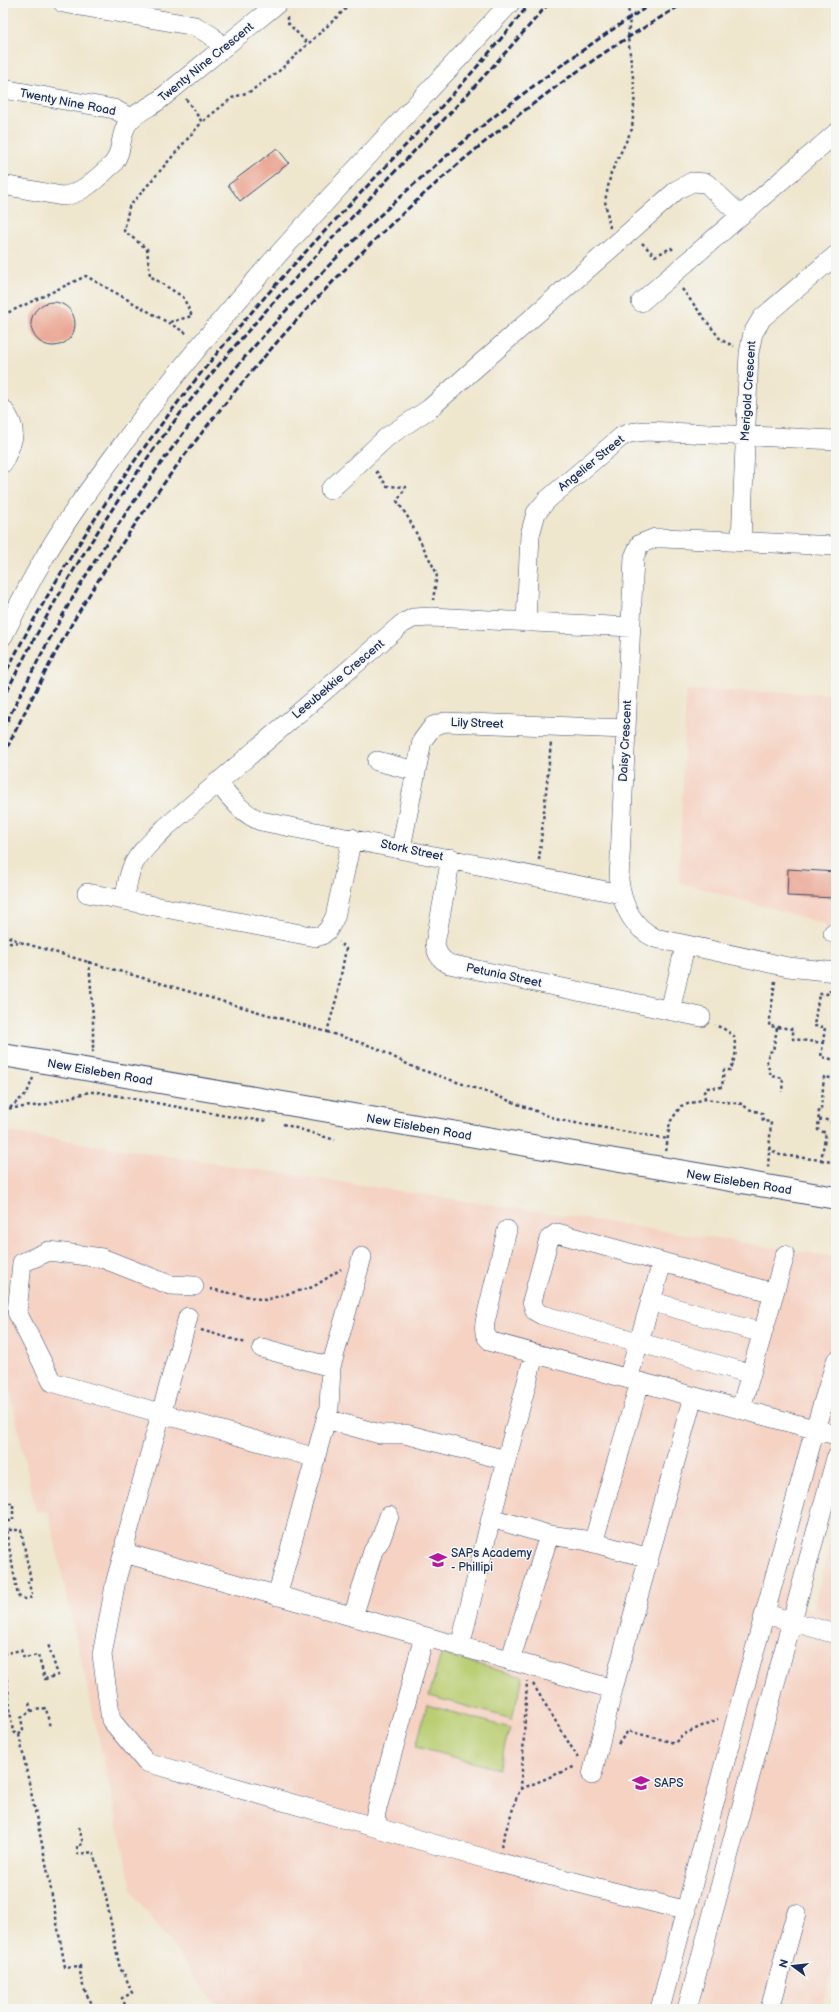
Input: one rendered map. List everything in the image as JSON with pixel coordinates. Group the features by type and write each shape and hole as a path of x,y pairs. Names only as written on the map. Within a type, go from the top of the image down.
{"main road":[{"name":"New Eisleben Road","path":"3,1055 664,1170 836,1198"}],"street":[{"path":"63,3 195,26 212,36 222,48"},
{"path":"3,636 39,566 67,523 111,459 202,343 264,270 510,3"},
{"name":"Twenty Nine Crescent","path":"132,119 177,86 222,48 283,7"},
{"name":"Twenty Nine Road","path":"3,89 114,109 132,119"},
{"path":"3,185 62,196 71,196 79,192 110,167 118,158 124,131 132,119"},
{"path":"641,302 836,133"},
{"path":"330,490 387,437 429,409 612,247 686,184 697,181 710,185 740,215"},
{"name":"Merigold Crescent","path":"741,541 749,353 752,333 762,318 836,255"},
{"path":"3,409 14,424 14,430 3,463"},
{"name":"Angelier Street","path":"526,622 530,535 536,513 546,500 621,437 629,433 646,430 836,440"},
{"name":"Daisy Crescent","path":"836,546 664,538 655,538 640,544 634,557 620,880 621,894 625,907 640,929 655,938 685,946 776,964 836,972"},
{"name":"Leeubekkie Crescent","path":"125,900 127,877 134,861 165,828 402,624 413,618 431,617 631,627"},
{"name":"Lily Street","path":"401,848 415,770 422,741 427,732 439,723 626,729"},
{"path":"377,761 415,770"},
{"name":"Stork Street","path":"217,782 243,811 253,818 621,894"},
{"path":"86,893 310,937 322,936 328,930 335,917 352,838"},
{"name":"Petunia Street","path":"452,858 435,944 437,953 442,960 449,964 700,1017"},
{"path":"670,1010 685,946"},
{"path":"507,1230 484,1322 484,1331 487,1338 492,1342 534,1355 741,1408 836,1435"},
{"path":"750,1374 535,1312 532,1301 547,1246 553,1235 563,1234 662,1263 774,1292"},
{"path":"194,1286 170,1285 102,1258 48,1251 22,1263 17,1312 52,1382 316,1458"},
{"path":"741,1408 784,1255"},
{"path":"277,1596 329,1408 331,1366 362,1257"},
{"path":"593,1543 634,1381 638,1342 662,1263"},
{"path":"650,1301 762,1333"},
{"path":"186,1321 116,1580 102,1654 111,1720 146,1762 497,1862 687,1910"},
{"path":"262,1348 331,1366"},
{"path":"460,1647 491,1518 534,1355"},
{"path":"660,2009 739,1708 766,1614 815,1429 836,1361"},
{"path":"592,1775 613,1689 693,1396"},
{"path":"326,1419 380,1434 405,1434 506,1460"},
{"path":"687,2009 725,1863 793,1622 836,1458"},
{"path":"353,1617 373,1551 381,1539 389,1516"},
{"path":"491,1518 549,1535 593,1543 649,1558"},
{"path":"510,1661 549,1535"},
{"path":"125,1548 131,1556 613,1689"},
{"path":"766,1614 836,1634"},
{"path":"381,1829 375,1819 376,1812 424,1637"},
{"path":"701,1855 725,1863"},
{"path":"770,2009 796,1914"}],"path":[{"path":"170,322 192,316 182,297 150,276 147,249 124,231 129,207 194,134 202,122 232,98 251,91 279,71 352,3"},
{"path":"612,247 605,201 611,173 632,129 634,100 628,38 630,18 627,3"},
{"path":"283,7 287,22 308,44"},
{"path":"177,86 202,122"},
{"path":"630,232 655,256 671,248 684,264 680,286 721,340 749,353"},
{"path":"3,315 86,276 170,322 202,343"},
{"path":"366,457 387,486 406,487 397,501 409,519 437,574 431,617"},
{"path":"537,876 552,726"},
{"path":"327,1032 338,996 346,949 328,930"},
{"path":"3,934 20,942 89,961 374,1047 413,1067 489,1093 559,1120 668,1138"},
{"path":"3,944 20,942"},
{"path":"86,1050 93,1051 93,1017 89,961"},
{"path":"776,964 769,1026 793,1029 793,1039 823,1043"},
{"path":"830,991 827,994 819,994 814,1026 825,1027 821,1057 836,1060"},
{"path":"700,1017 724,1029 734,1036 736,1052 731,1070 724,1070 722,1087 707,1088 704,1092 705,1099"},
{"path":"777,1028 773,1052 769,1052 767,1062 771,1076 783,1078 782,1092"},
{"path":"10,1108 27,1093 40,1062"},
{"path":"821,1160 826,1133 818,1130 818,1114 819,1109 821,1109 824,1077 836,1079"},
{"path":"3,1109 42,1105 89,1092 97,1092 232,1117 270,1121"},
{"path":"664,1170 670,1122 681,1106 705,1099 742,1104 748,1109 762,1113 763,1121 771,1122 765,1186"},
{"path":"819,1120 824,1119 836,1124"},
{"path":"278,1122 335,1140"},
{"path":"768,1148 780,1155 836,1163"},
{"path":"194,1286 265,1300 313,1287 362,1257"},
{"path":"186,1321 262,1348"},
{"path":"3,1416 3,1425"},
{"path":"3,1503 12,1503 13,1521 5,1521 6,1530 18,1596 25,1599 33,1597 28,1582 31,1581 21,1530 6,1530"},
{"path":"3,1654 21,1650 24,1658 38,1655 45,1679 58,1675 48,1644"},
{"path":"3,1661 9,1688 8,1702 13,1732 19,1735"},
{"path":"497,1862 517,1796 521,1789 527,1675 581,1764 521,1789"},
{"path":"3,1694 9,1696"},
{"path":"29,1702 31,1711"},
{"path":"50,1728 46,1708 31,1711 21,1718 23,1729 19,1735 46,1863 65,1967 80,1966 80,1974 84,1991 96,2009"},
{"path":"614,1748 628,1731 675,1743 682,1735 739,1708"},
{"path":"79,1827 83,1844 77,1846 78,1854 93,1852 102,1882 120,1969 124,1973 132,1993 122,1998 127,2009"}],"shaded area":[{"path":"686,690 836,694 836,959 831,959 825,924 679,882"},
{"name":"SAPs Academy - Phillipi","path":"3,1131 836,1257 836,1490 804,1608 813,1611 836,1521 836,1618 826,1615 836,1619 836,1953 821,2009 219,2009 133,1893 48,1511 36,1512 3,1358"}],"green space":[{"path":"441,1654 523,1677 512,1719 429,1696"},
{"path":"427,1705 510,1728 498,1769 416,1747"}],"building":[{"path":"277,148 289,163 240,201 228,185"},
{"path":"49,302 57,302 69,308 75,320 75,328 69,340 57,346 49,346 37,340 31,328 31,320 37,308"},
{"path":"788,869 836,872 836,898 787,896"}],"railway":[{"path":"3,678 28,630 83,537 113,492 176,405 244,321 279,281 461,85 530,3"},
{"path":"3,699 47,616 95,535 175,420 204,383 277,298 477,84 549,3"},
{"path":"3,729 69,604 93,564 148,481 208,401 273,325 342,252 415,184 491,119 570,59 653,3"},
{"path":"3,756 69,628 94,587 144,512 197,439 254,368 315,301 378,236 445,175 515,118 588,64 684,3"}],"place":[{"name":"SAPs Academy - Phillipi","path":"438,1560"},
{"name":"SAPS","path":"641,1783"}]}
